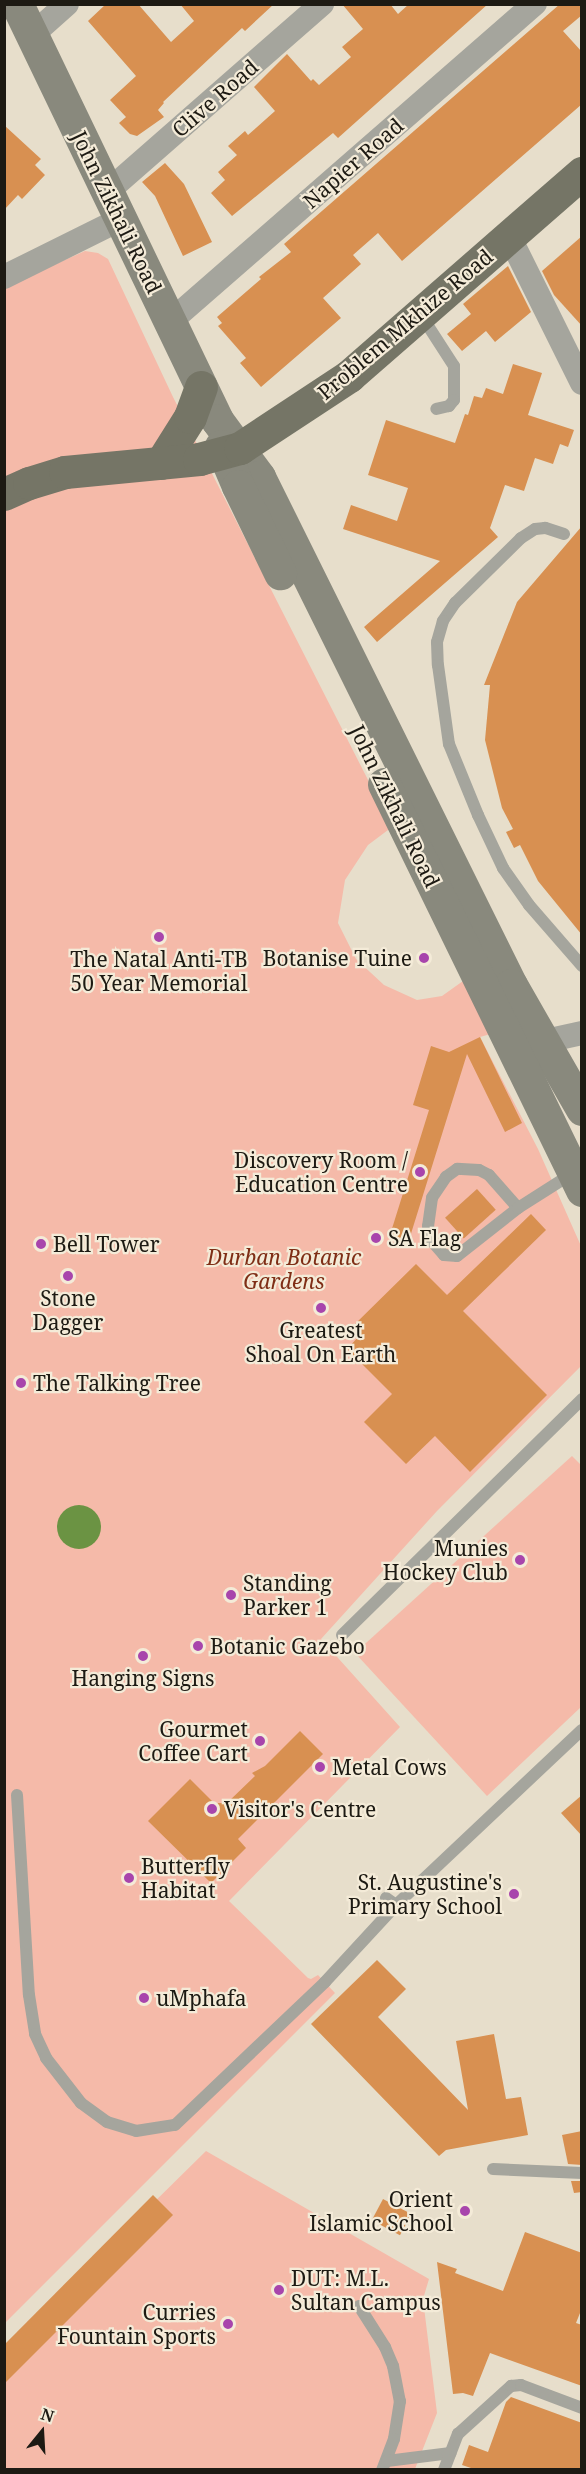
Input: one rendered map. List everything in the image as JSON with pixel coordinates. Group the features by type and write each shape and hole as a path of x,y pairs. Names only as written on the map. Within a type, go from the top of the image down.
{"main road":[{"name":"John Zikhali Road","path":"16,4 171,321 231,451 579,1176"},
{"name":"Problem Mkhize Road","path":"4,494 29,483 65,472 161,463 231,451 277,426 349,376 582,173"},
{"path":"161,463 190,417 201,387"},
{"name":"John Zikhali Road","path":"231,451 259,477 393,750 541,1042 578,1093"}],"street":[{"path":"32,36 67,4"},
{"name":"Clive Road","path":"4,277 114,205 322,4"},
{"name":"Napier Road","path":"171,321 535,4"},
{"path":"509,236 582,383"},
{"path":"541,1042 582,1033"}],"lane":[{"path":"420,314 454,366 453,400 449,406 436,410"},
{"path":"564,534 545,528 535,529 521,538 455,603 443,621 437,642 448,744 478,815 504,868 529,905 582,966"},
{"path":"518,1208 489,1175 479,1170 457,1169 446,1177 432,1198 428,1226 431,1240 444,1255 458,1256 518,1208 579,1176"},
{"path":"342,1635 582,1399"},
{"path":"17,1795 26,1904 29,1995 35,2034 46,2058 81,2103 107,2122 136,2131 175,2125 325,1982 391,1902 582,1730"},
{"path":"493,2169 582,2173"},
{"path":"359,2306 385,2347 393,2366 400,2400 398,2422 386,2467 450,2453"},
{"path":"444,2469 462,2429 512,2386 526,2387 582,2408"}],"green space":[{"name":"Durban Botanic Gardens","path":"85,251 98,253 108,259 173,397 392,827 368,845 345,880 338,923 356,959 384,985 417,1000 442,996 470,976 494,1033 480,1037 538,1149 581,1246 582,1365 437,1511 321,1639 400,1727 229,1901 308,1978 311,1979 318,1975 335,1993 5,2323 4,287"},
{"name":"Munies Hockey Club","path":"572,1456 582,1466 581,1707 487,1796 355,1653"},
{"name":"Curries Fountain Sports","path":"206,2151 429,2279 423,2299 437,2413 415,2469 5,2470 5,2349"}],"shaded area":[{"path":"79,1505 95,1511 101,1527 95,1543 79,1549 63,1543 57,1527 63,1511"}],"building":[{"path":"106,4 138,4 171,42 194,21 180,4 274,4 245,31 242,28 163,102 158,110 164,117 137,136 130,134 119,123 126,117 110,100 136,76 88,21"},
{"path":"342,4 390,4 398,14 409,4 488,4 338,138 333,133 232,216 211,193 225,180 218,172 237,155 228,146 245,131 248,135 275,111 254,87 287,54 311,81 313,79 319,85 351,57 342,47 363,29"},
{"path":"560,4 582,4 582,15 563,31 582,52 582,104 402,261 378,233 353,255 361,264 323,298 341,318 261,387 240,363 246,358 218,326 222,323 217,317 261,279 259,277 291,252 284,244"},
{"path":"4,125 41,159 35,165 45,175 22,199 18,195 4,210"},
{"path":"165,163 184,184 212,242 183,256 155,196 142,182"},
{"path":"582,236 582,326 554,295 542,271"},
{"path":"508,266 531,312 495,342 486,331 462,351 447,334 471,314 463,304"},
{"path":"513,364 542,373 528,415 574,430 568,447 560,444 553,464 535,458 524,491 505,485 490,528 498,537 377,642 364,627 440,561 343,529 351,505 397,521 408,488 368,475 386,420 455,443 474,396 482,398 486,388 503,394"},
{"path":"582,526 582,935 538,881 520,845 514,848 506,832 513,829 502,808 485,740 490,685 484,685 517,602"},
{"name":"Discovery Room / Education Centre","path":"480,1037 522,1123 505,1132 467,1054 409,1240 390,1235 429,1110 413,1105 431,1046 449,1052"},
{"path":"477,1189 496,1210 464,1239 445,1218"},
{"path":"531,1214 546,1230 463,1311 547,1395 470,1472 435,1436 406,1464 364,1422 392,1394 347,1349 361,1334 353,1326 416,1264 447,1295"},
{"name":"Visitor's Centre","path":"300,1731 323,1754 238,1839 246,1848 211,1883 148,1821 190,1779 214,1803 227,1803 255,1776 252,1773 265,1766"},
{"path":"582,1795 582,1836 561,1813"},
{"path":"377,1960 406,1989 378,2017 468,2110 456,2041 494,2034 506,2099 521,2097 528,2135 446,2150 439,2156 311,2024"},
{"path":"582,2131 582,2165 568,2164 562,2135"},
{"path":"571,2181 582,2181 582,2192 574,2193"},
{"path":"153,2195 173,2215 4,2384 4,2345"},
{"path":"383,2199 411,2214 400,2235 372,2220"},
{"path":"525,2232 582,2253 582,2308 576,2323 582,2325 582,2386 490,2353 473,2396 463,2393 453,2394 437,2262 457,2269 455,2273 503,2291"},
{"path":"511,2397 582,2423 582,2469 474,2469 462,2465 469,2445 488,2452 506,2402"}],"place":[{"name":"The Natal Anti-TB 50 Year Memorial","path":"159,937"},
{"name":"Botanise Tuine","path":"424,958"},
{"name":"Discovery Room / Education Centre","path":"420,1172"},
{"name":"SA Flag","path":"376,1238"},
{"name":"Bell Tower","path":"41,1244"},
{"name":"Stone Dagger","path":"68,1276"},
{"name":"Greatest Shoal On Earth","path":"321,1308"},
{"name":"The Talking Tree","path":"21,1383"},
{"name":"Munies Hockey Club","path":"520,1560"},
{"name":"Standing Parker 1","path":"231,1595"},
{"name":"Botanic Gazebo","path":"198,1646"},
{"name":"Hanging Signs","path":"143,1656"},
{"name":"Gourmet Coffee Cart","path":"260,1741"},
{"name":"Metal Cows","path":"320,1767"},
{"name":"Visitor's Centre","path":"212,1809"},
{"name":"Butterfly Habitat","path":"129,1878"},
{"name":"St. Augustine's Primary School","path":"514,1894"},
{"name":"uMphafa","path":"144,1998"},
{"name":"Orient Islamic School","path":"465,2211"},
{"name":"DUT: M.L. Sultan Campus","path":"279,2290"},
{"name":"Curries Fountain Sports","path":"228,2324"}]}
